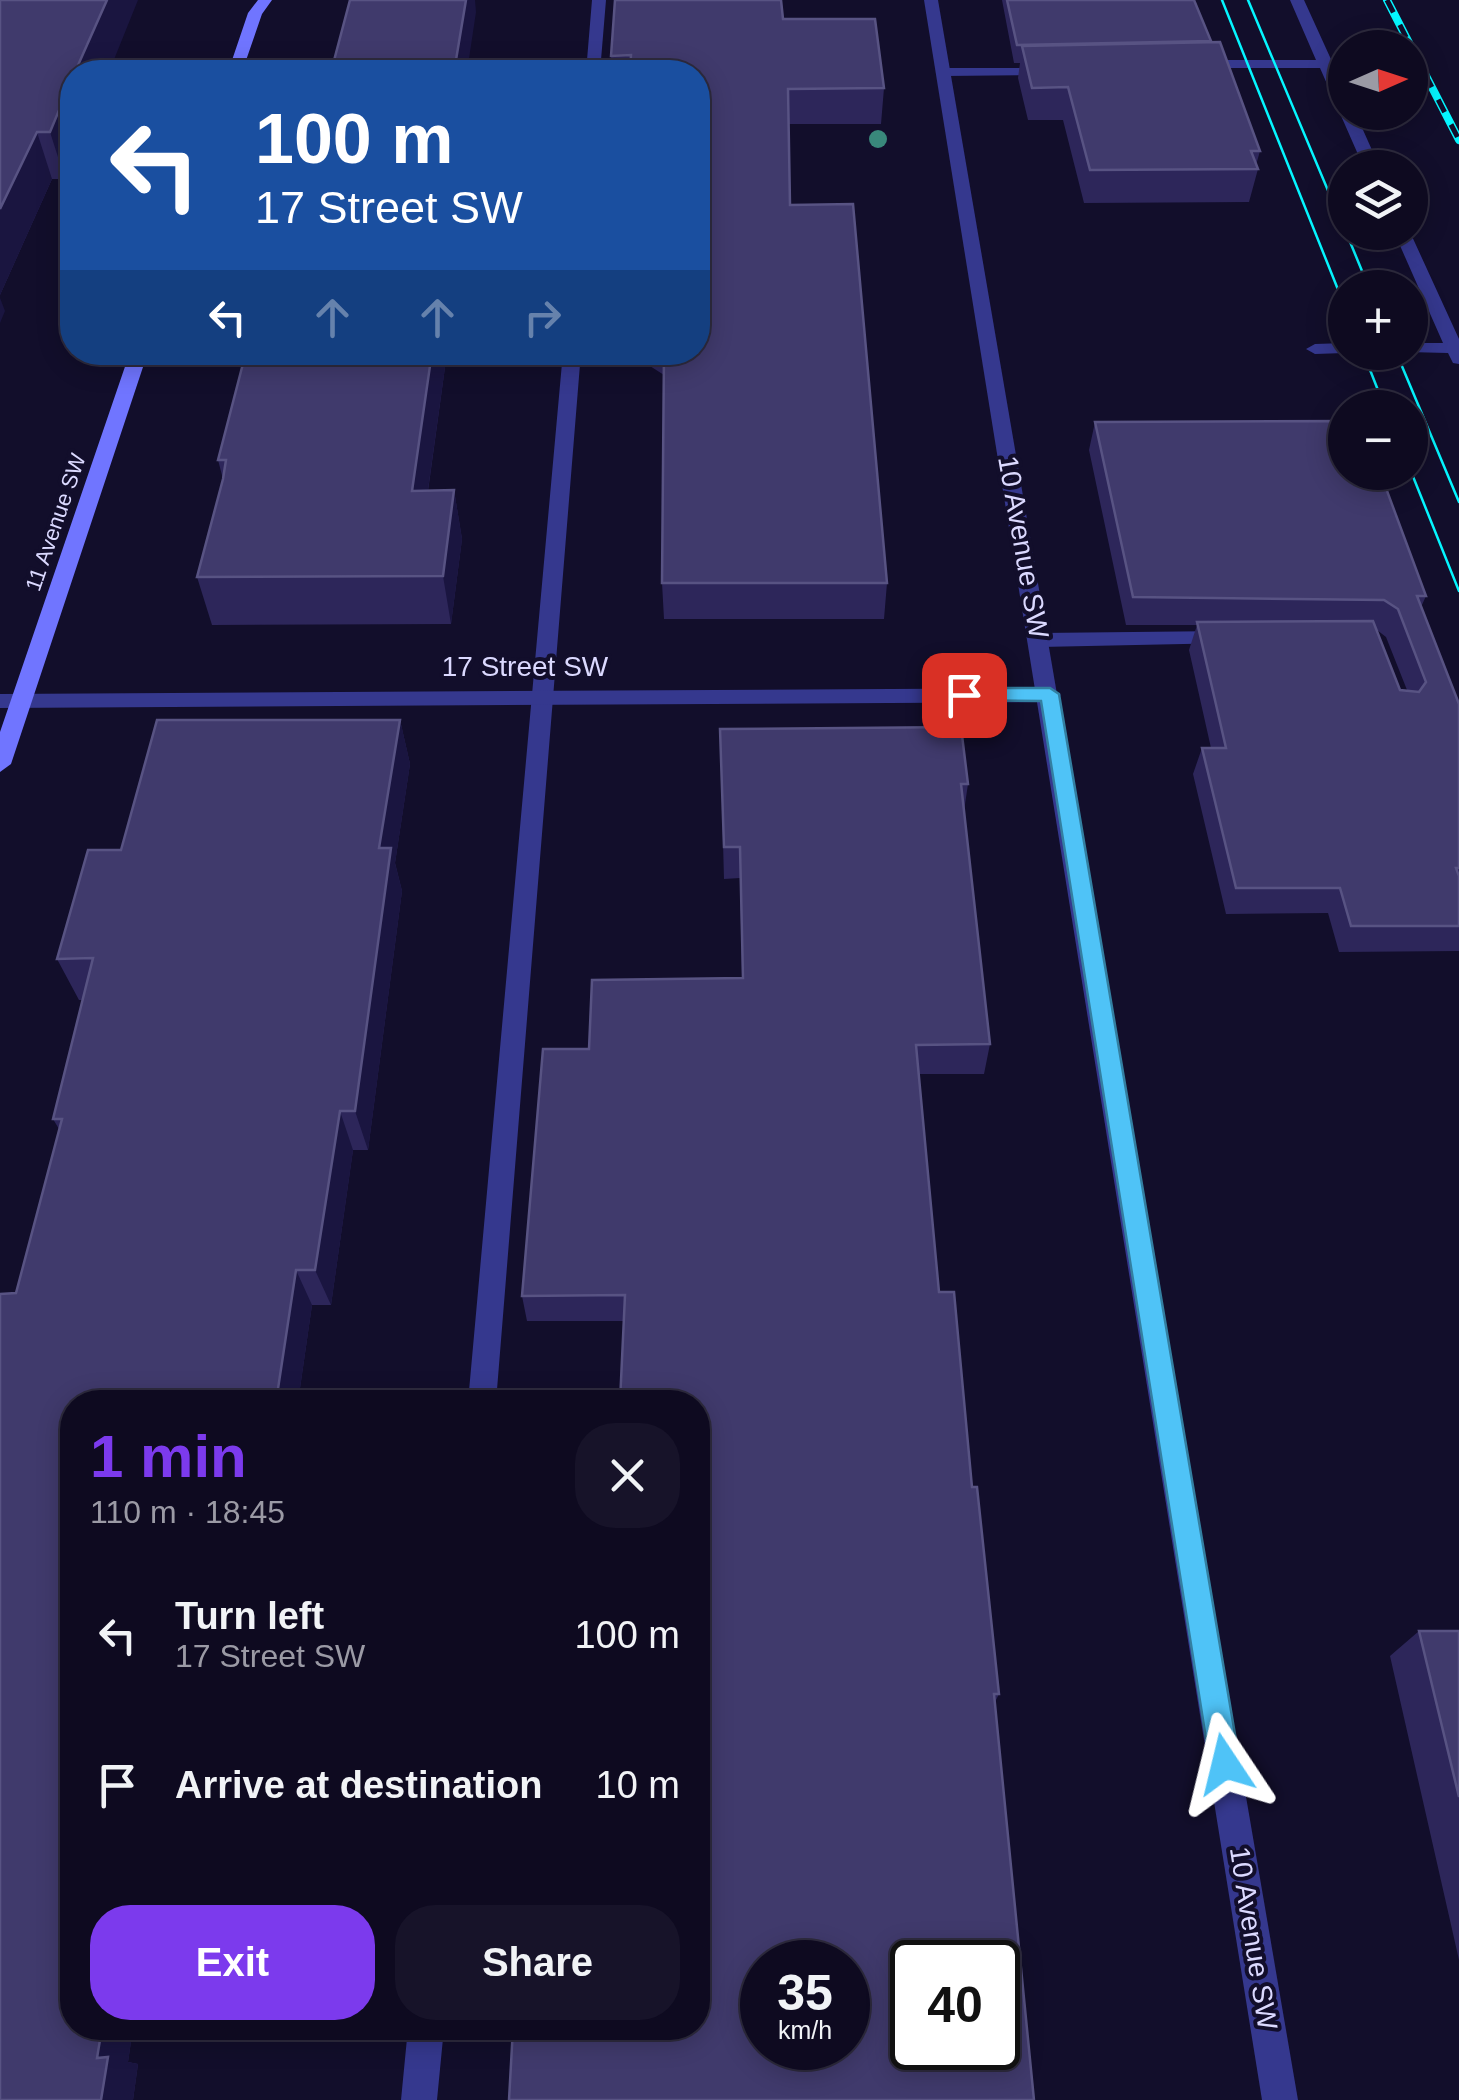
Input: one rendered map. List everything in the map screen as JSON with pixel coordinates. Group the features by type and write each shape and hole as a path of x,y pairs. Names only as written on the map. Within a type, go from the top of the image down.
{"main road":[{"path":"239,60 255,13 265,0"},
{"name":"11 Avenue SW","path":"0,764 10,701 134,365"}],"street":[{"path":"594,60 599,0"},
{"name":"10 Avenue SW","path":"931,0 1050,694 1280,2100"},
{"path":"1296,0 1328,71"},
{"path":"1174,65 1325,64"},
{"path":"944,72 1075,72"},
{"path":"1410,250 1456,354"},
{"path":"1315,348 1328,348"},
{"path":"1428,350 1456,354"},
{"path":"483,1390 571,365"},
{"path":"1040,640 1254,638"},
{"name":"17 Street SW","path":"10,701 1050,694"},
{"path":"420,2100 425,2040"}],"building":[{"path":"0,0 107,0 80,60 60,60 60,108 50,132 37,132 0,209"},
{"path":"350,0 466,0 456,60 334,60"},
{"path":"615,0 781,0 783,19 875,19 884,88 788,89 790,205 853,204 887,583 662,583 664,365 710,365 710,60 631,60 631,55 611,56"},
{"path":"1007,0 1194,0 1211,41 1017,45"},
{"path":"1220,42 1260,151 1251,151 1258,169 1090,170 1068,87 1032,88 1022,46"},
{"path":"243,365 430,365 412,491 454,490 443,576 197,577 223,479 226,460 218,460"},
{"path":"1328,421 1328,490 1387,490 1426,596 1417,596 1459,704 1459,926 1351,926 1340,888 1236,888 1202,748 1226,748 1197,622 1373,621 1400,690 1419,692 1426,682 1398,609 1384,600 1133,597 1095,422"},
{"path":"157,720 400,720 379,848 391,848 355,1111 340,1111 315,1270 296,1270 278,1390 60,1390 60,2040 100,2040 97,2058 108,2057 101,2100 0,2100 0,1294 16,1293 62,1119 53,1119 93,958 57,959 88,850 121,850"},
{"path":"961,727 968,784 961,784 990,1044 916,1045 939,1292 954,1292 972,1487 977,1487 999,1694 994,1694 1018,1940 890,1940 890,2070 1020,2070 1020,1958 1034,2100 509,2100 512,2040 710,2040 710,1390 621,1390 625,1295 522,1296 543,1049 589,1049 592,980 743,978 740,847 724,847 720,729"},
{"path":"1419,1631 1459,1631 1459,1797"}],"tram line":[{"path":"1222,0 1330,270"},
{"path":"1248,0 1328,191"},
{"path":"1353,250 1362,270"},
{"path":"1370,370 1378,390"},
{"path":"1404,370 1459,502"},
{"path":"1418,490 1459,591"}],"railway":[{"path":"1387,0 1459,140"}],"route":[{"path":"964,695 1050,694 1225,1764"}]}
